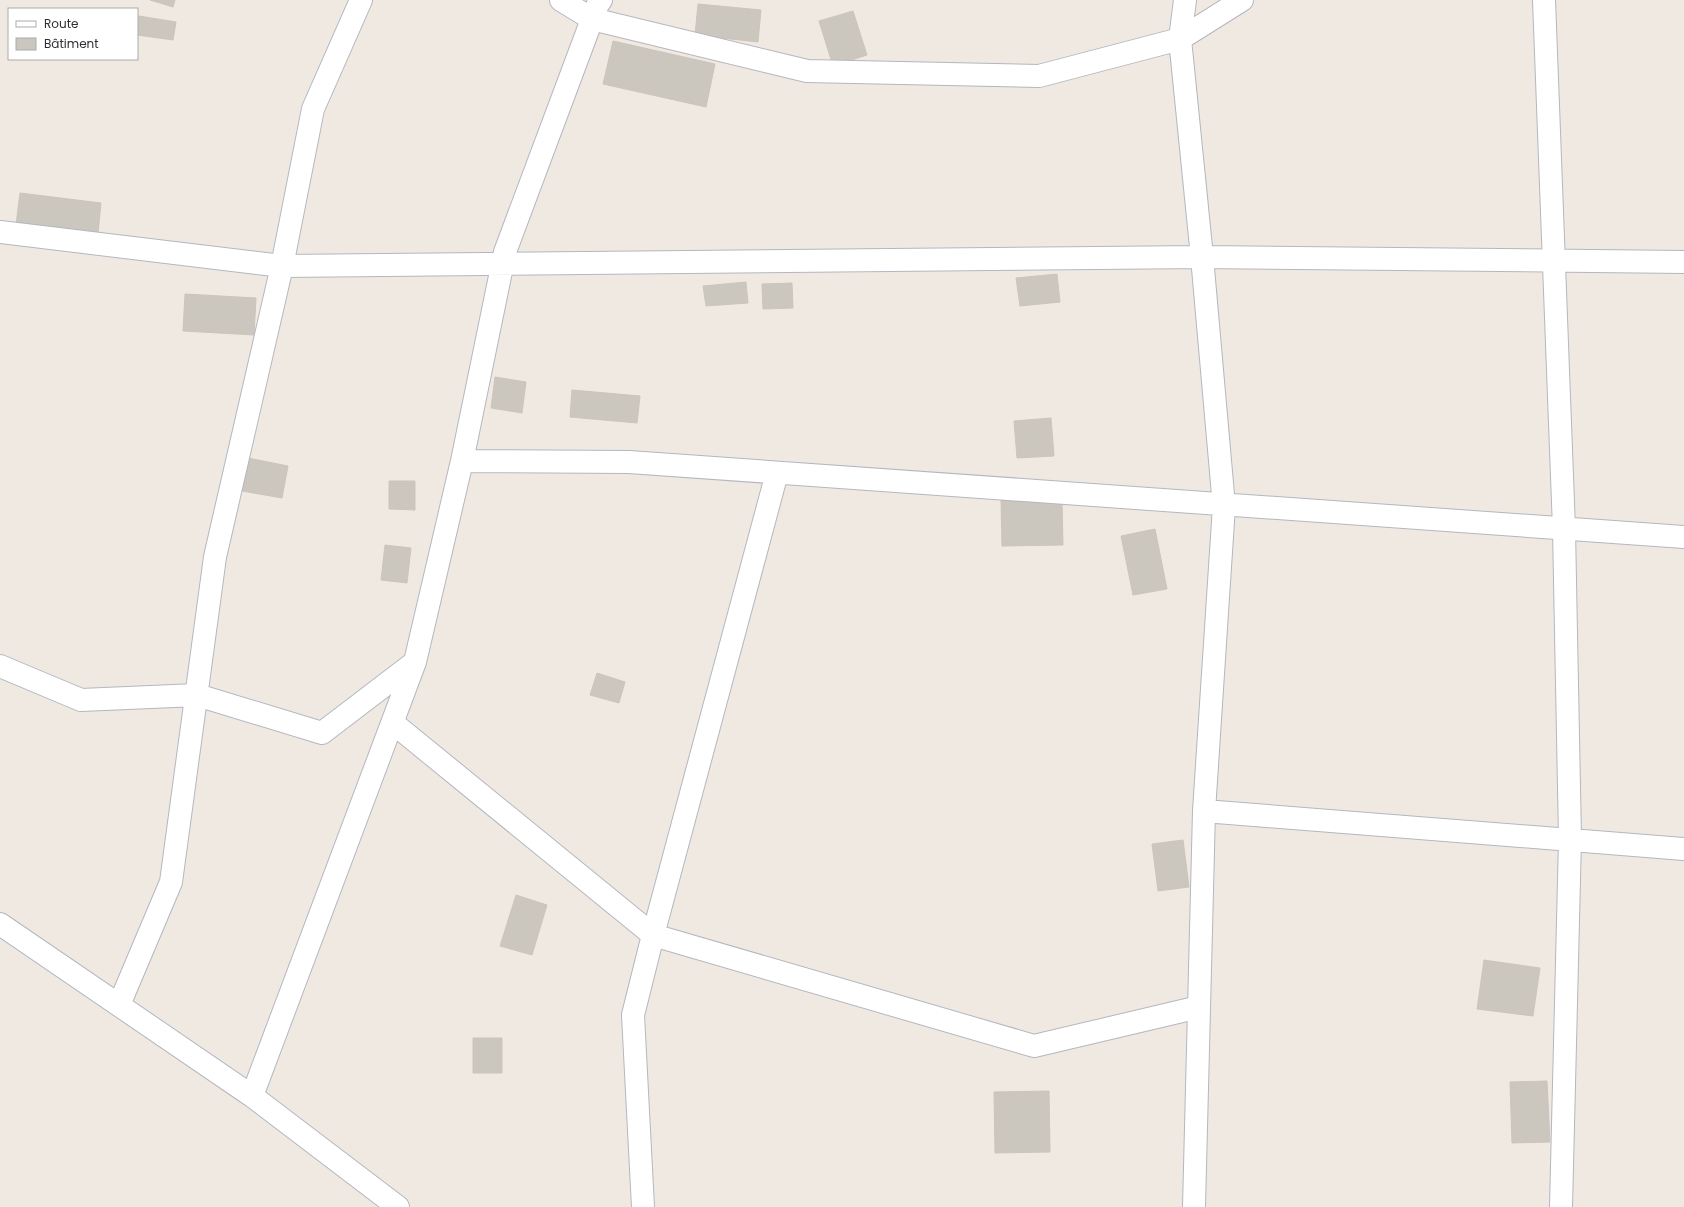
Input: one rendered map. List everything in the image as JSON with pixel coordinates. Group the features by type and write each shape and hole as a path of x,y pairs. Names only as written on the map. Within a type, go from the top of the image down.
{"street":[{"path":"119,1005 171,882 216,557 282,266 313,109 361,0"},
{"path":"561,0 592,19 807,72 1039,76 1180,39 1242,0"},
{"path":"252,1096 415,662 462,462 503,264 592,19 601,0"},
{"path":"1185,0 1180,39 1202,257 1224,506 1204,811 1194,1207"},
{"path":"1544,0 1564,529 1570,839 1561,1207"},
{"path":"0,232 282,266 1202,257 1553,259 1684,262"},
{"path":"462,462 630,462 1224,506 1684,537"},
{"path":"643,1207 633,1015 653,935 777,473"},
{"path":"0,666 81,700 197,695 322,733 415,662"},
{"path":"393,723 653,935 1034,1046 1200,1007"},
{"path":"1204,811 1684,849"},
{"path":"0,924 252,1096 398,1207"}],"building":[{"path":"150,0 175,0 173,7"},
{"path":"698,4 761,10 758,42 695,35"},
{"path":"853,11 867,55 833,66 819,21"},
{"path":"139,16 176,22 173,40 138,35"},
{"path":"613,41 715,64 706,107 603,84"},
{"path":"20,193 101,203 97,243 15,233"},
{"path":"1057,274 1060,302 1020,306 1016,278"},
{"path":"746,282 748,303 706,306 703,286"},
{"path":"792,283 793,308 763,309 762,284"},
{"path":"185,294 256,298 254,335 183,331"},
{"path":"495,377 526,382 522,413 491,408"},
{"path":"572,390 640,396 637,423 570,417"},
{"path":"1051,418 1054,456 1017,458 1014,421"},
{"path":"248,458 288,466 282,498 242,491"},
{"path":"389,481 415,481 415,510 389,509"},
{"path":"1001,500 1062,500 1063,545 1002,546"},
{"path":"1155,529 1167,589 1133,595 1121,536"},
{"path":"385,545 411,548 407,583 381,580"},
{"path":"597,673 625,682 619,703 590,695"},
{"path":"1183,840 1189,887 1158,891 1152,844"},
{"path":"516,895 547,905 532,955 500,946"},
{"path":"1484,960 1540,968 1533,1016 1477,1009"},
{"path":"473,1038 502,1038 502,1073 473,1073"},
{"path":"1547,1081 1550,1142 1512,1143 1510,1082"},
{"path":"1049,1091 1050,1152 995,1153 994,1092"}]}
